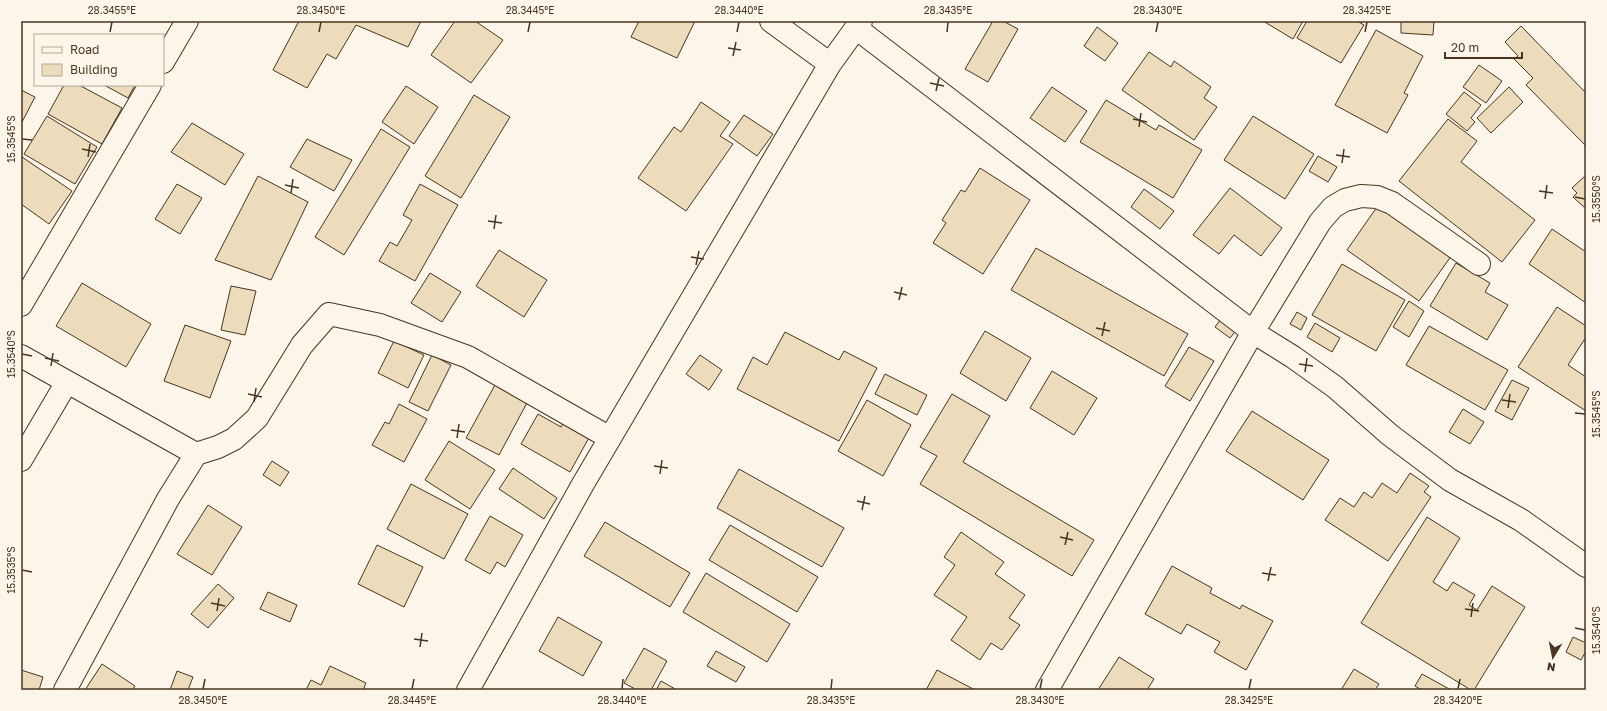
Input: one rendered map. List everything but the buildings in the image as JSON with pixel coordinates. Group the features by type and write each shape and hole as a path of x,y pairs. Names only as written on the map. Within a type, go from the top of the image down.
{"street":[{"path":"164,60 187,21"},
{"path":"771,21 830,64"},
{"path":"468,690 610,438 830,64 859,25 1254,332 1335,386 1390,435 1450,480 1521,520 1586,566"},
{"path":"21,305 149,86"},
{"path":"1047,690 1254,332 1320,222 1333,207 1345,200 1361,196 1377,197 1392,203 1479,264"},
{"path":"65,690 168,499 196,454 218,447 234,439 257,418 302,345 329,314 380,325 468,357 610,438"},
{"path":"21,356 196,454"},
{"path":"21,460 67,382"}]}
